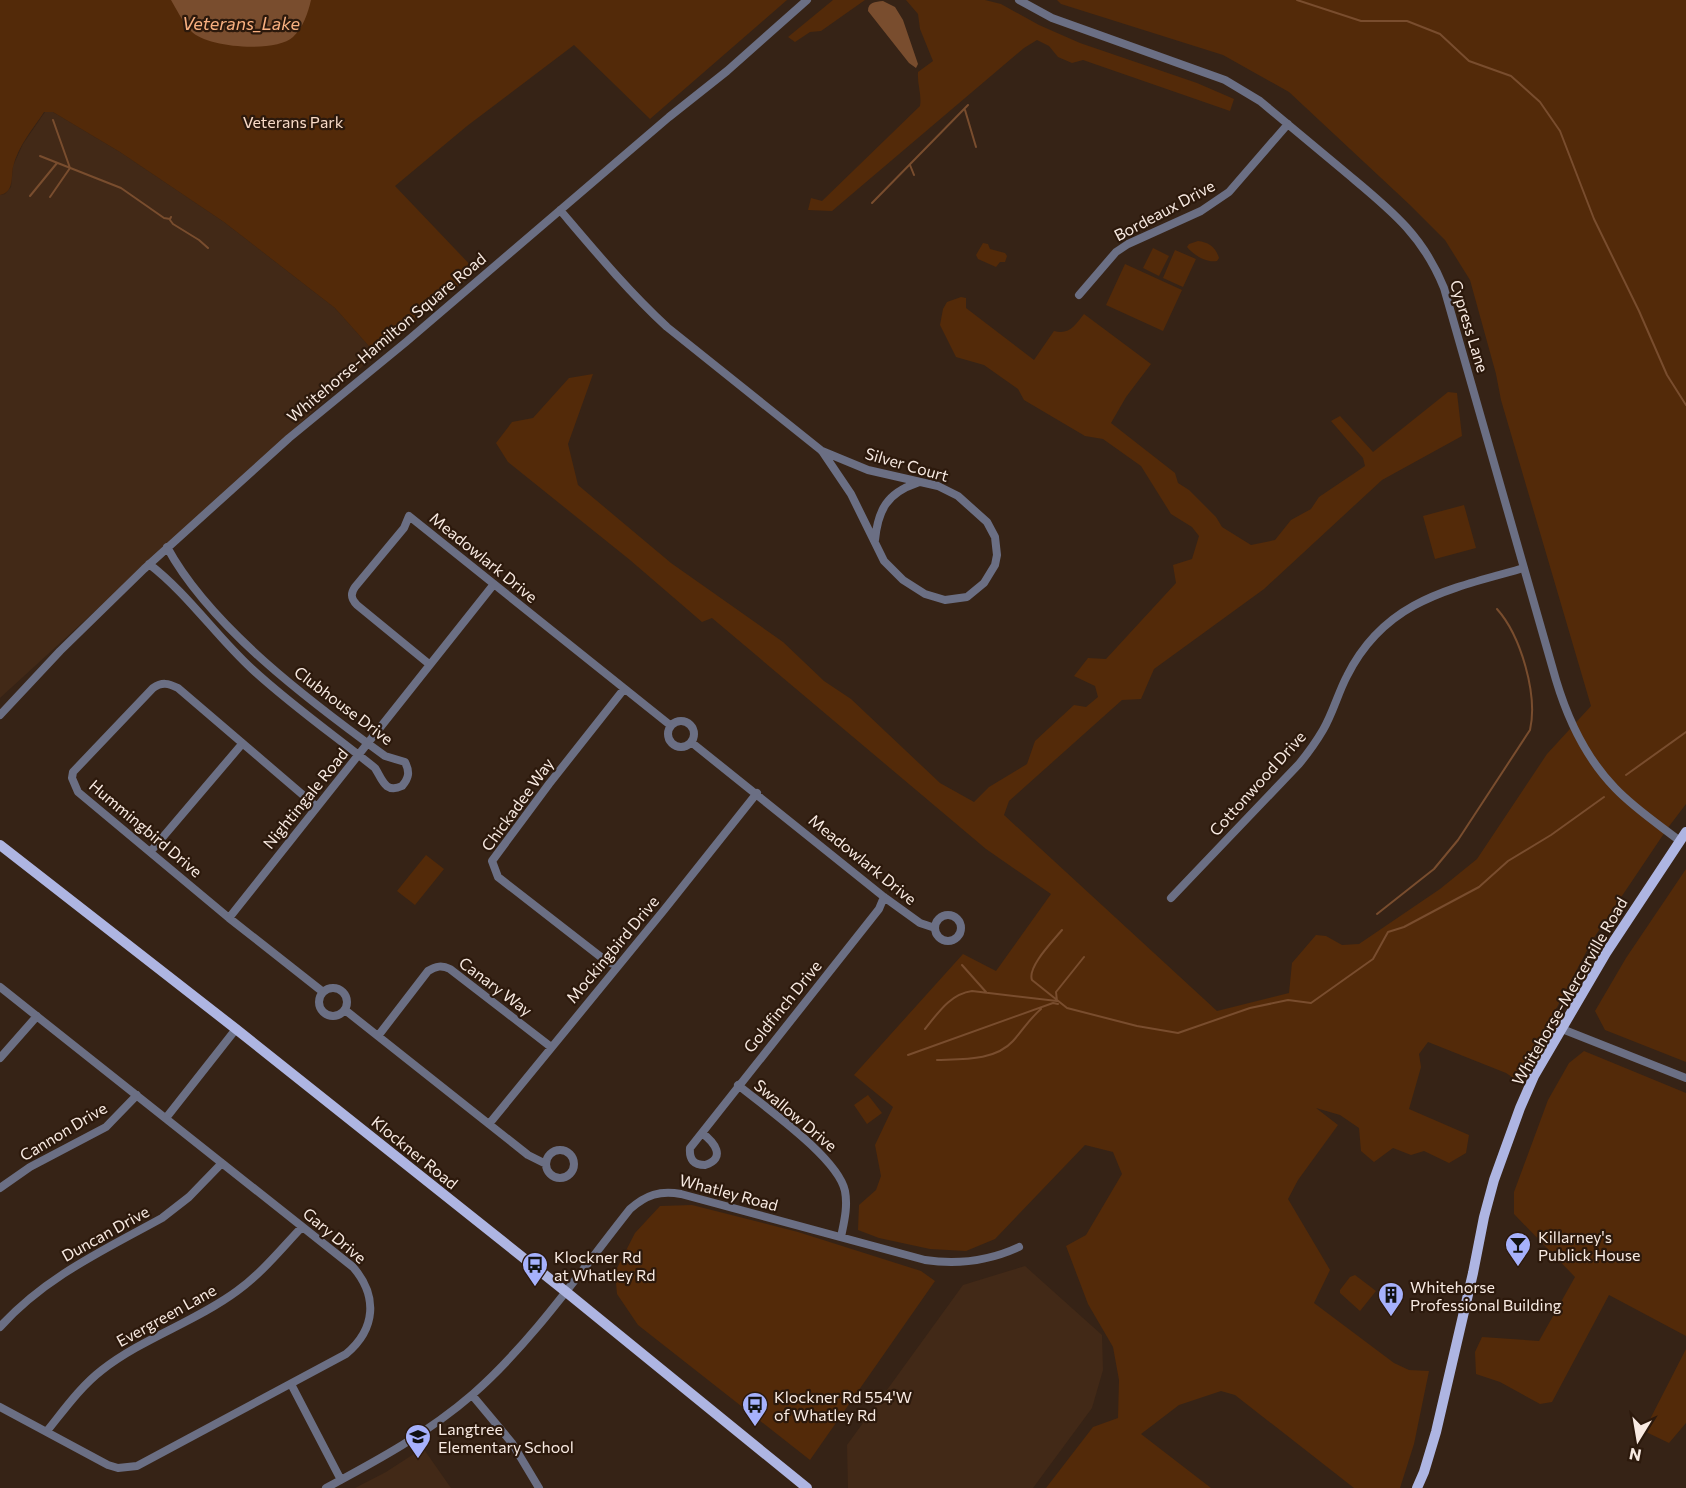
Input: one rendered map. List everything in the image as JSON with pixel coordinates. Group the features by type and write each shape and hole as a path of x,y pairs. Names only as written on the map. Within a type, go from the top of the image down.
{"main road":[{"name":"Whitehorse-Mercerville Road","path":"1417,1488 1436,1432 1484,1217 1509,1136 1534,1076 1623,925 1683,836"},
{"name":"Klockner Road","path":"0,845 566,1291 807,1488"}],"street":[{"name":"Whitehorse-Hamilton Square Road","path":"0,715 60,651 149,564 290,438 399,349 807,0"},
{"name":"Cypress Lane","path":"1019,0 1052,18 1225,80 1260,101 1405,224 1418,240 1437,271 1444,288 1563,703 1578,737 1615,788 1683,836"},
{"name":"Bordeaux Drive","path":"1079,296 1116,252 1128,244 1201,211 1229,192 1288,124"},
{"name":"Silver Court","path":"560,210 622,283 645,306 822,451 851,494 875,541 879,554 893,571 914,588 935,598 957,600 967,597 984,583 997,555 995,537 987,522 958,496 946,489 868,470 822,451"},
{"path":"875,541 879,514 883,506 899,491 918,483"},
{"name":"Meadowlark Drive","path":"429,664 357,605 351,592 404,528 409,516 670,725"},
{"name":"Clubhouse Drive","path":"149,564 169,579 216,633 253,670 375,768 384,785 397,788 406,782 409,776 405,762 384,756 273,669 179,570 168,547"},
{"name":"Cottonwood Drive","path":"1171,898 1299,764 1324,729 1354,664 1387,624 1418,602 1436,594 1524,568"},
{"name":"Nightingale Road","path":"228,918 494,584"},
{"path":"192,607 203,597"},
{"path":"216,633 227,623"},
{"name":"Hummingbird Drive","path":"317,807 178,688 169,684 160,684 153,688 73,772 72,778 78,792 228,918 323,992 331,988 340,990 347,1001 345,1010 528,1155 546,1164"},
{"name":"Chickadee Way","path":"618,966 606,962 498,877 492,861 543,791 624,689"},
{"name":"Meadowlark Drive","path":"677,721 689,724 694,735 691,742 680,747 672,744 667,733 670,725 677,721"},
{"name":"Meadowlark Drive","path":"691,742 884,897 920,923 935,928"},
{"path":"151,851 242,744"},
{"name":"Mockingbird Drive","path":"489,1124 757,793"},
{"name":"Goldfinch Drive","path":"702,1133 879,909 884,897"},
{"name":"Canary Way","path":"378,1036 428,971 439,966 450,969 551,1047"},
{"name":"Gary Drive","path":"0,987 353,1267 361,1276 371,1308 366,1329 355,1348 346,1354 144,1463 128,1468 108,1465 0,1407"},
{"path":"323,992 320,1005 324,1013 333,1016 345,1010"},
{"path":"0,1058 37,1016"},
{"path":"166,1118 236,1029"},
{"path":"1562,1029 1686,1078"},
{"name":"Swallow Drive","path":"738,1085 817,1150 837,1171 845,1189 847,1201 841,1237"},
{"name":"Cannon Drive","path":"0,1188 30,1167 106,1127 137,1095"},
{"name":"Duncan Drive","path":"0,1327 29,1298 66,1271 175,1209 222,1163"},
{"name":"Whatley Road","path":"326,1488 416,1438 472,1395 508,1360 630,1209 638,1201 658,1192 668,1191 681,1194 941,1263 968,1262 995,1257 1019,1247"},
{"name":"Evergreen Lane","path":"47,1431 77,1394 104,1369 220,1303 272,1260 302,1227"},
{"path":"291,1384 341,1480"},
{"path":"472,1395 512,1443 539,1488"}],"shaded area":[{"path":"45,112 53,112 120,152 224,222 335,308 376,354 0,698 0,195 5,194 11,187 13,166 23,144"},
{"path":"1025,1266 1102,1335 1103,1370 1092,1408 1033,1488 848,1488 847,1445 963,1285"},
{"name":"Langtree Elementary School","path":"423,1448 451,1488 355,1488 386,1472"}],"green space":[{"name":"Veterans Park","path":"0,0 787,0 650,119 574,45 467,126 395,186 476,271 376,354 335,308 224,222 120,152 53,112 44,112 26,138 15,159 10,188 0,195"},
{"path":"833,0 865,0 821,31 810,32 795,42 788,37"},
{"path":"906,0 985,0 1001,4 1039,25 1080,43 1197,83 1234,99 1230,111 1083,60 1072,63 1058,57 1049,46 1037,40 1024,48 832,211 808,210 811,198 822,201 920,106 918,72 933,61 920,29 918,14"},
{"path":"1057,0 1686,0 1686,804 1593,939 1518,1081 1506,1073 1428,1042 1419,1054 1421,1067 1409,1109 1469,1135 1466,1153 1449,1163 1424,1151 1411,1155 1393,1148 1374,1162 1361,1151 1359,1128 1340,1115 1316,1108 1338,1125 1298,1180 1288,1199 1330,1270 1314,1303 1394,1363 1409,1370 1429,1371 1414,1444 1400,1488 1354,1488 1235,1395 1221,1391 1179,1405 1141,1434 1211,1488 1046,1488 1093,1427 1118,1418 1119,1380 1113,1347 1088,1304 1066,1246 1086,1235 1122,1174 1113,1152 1085,1145 995,1239 966,1251 930,1249 879,1238 858,1230 859,1205 876,1190 881,1176 875,1145 893,1107 854,1075 963,954 996,971 1051,894 986,849 712,618 702,622 630,560 508,462 496,443 512,422 533,418 569,378 593,374 568,444 578,485 671,563 783,642 824,681 851,699 940,783 974,802 989,787 1027,764 1035,741 1074,705 1086,707 1098,697 1095,686 1074,676 1088,658 1106,659 1176,583 1173,565 1192,559 1199,536 1192,527 1171,514 1141,466 1103,439 1085,436 1024,400 1018,389 984,365 956,357 940,325 947,302 961,297 966,298 966,308 1034,360 1054,331 1068,330 1084,314 1151,364 1126,397 1111,423 1175,473 1178,483 1189,490 1216,517 1222,527 1251,545 1275,540 1291,520 1311,509 1319,497 1365,466 1363,458 1331,421 1340,416 1373,452 1448,392 1457,393 1462,436 1382,480 1264,589 1154,669 1141,699 1122,700 1009,801 1004,815 1217,1011 1289,993 1292,963 1316,935 1326,936 1342,945 1359,944 1440,889 1477,859 1547,754 1591,706 1501,400 1470,280 1445,240 1289,92 1223,55 1061,4"},
{"path":"1198,241 1214,248 1219,258 1217,261 1200,258 1187,247"},
{"path":"983,243 988,244 990,249 1005,253 1007,256 1005,262 1000,262 996,267 978,259 976,255"},
{"path":"1153,248 1169,256 1159,276 1143,268"},
{"path":"1175,250 1196,259 1183,287 1163,278"},
{"path":"1125,264 1182,290 1163,331 1106,305"},
{"path":"1464,505 1476,548 1435,559 1423,516"},
{"path":"426,855 444,869 415,905 397,891"},
{"path":"1686,869 1686,1062 1605,1030 1595,1011 1626,958"},
{"path":"1584,1051 1686,1093 1686,1336 1609,1295 1552,1402 1540,1404 1500,1382 1476,1374 1475,1352 1482,1337 1539,1341 1575,1277 1514,1214 1514,1192 1548,1100 1569,1063"},
{"path":"868,1095 882,1113 867,1124 854,1105"},
{"path":"692,1205 798,1232 921,1271 935,1281 810,1460 638,1325 617,1294 615,1272 635,1233 660,1206"},
{"path":"1355,1275 1376,1291 1360,1311 1340,1293 1350,1277"},
{"path":"1686,1349 1686,1423 1669,1443 1644,1431"}],"water":[{"name":"Veterans_Lake","path":"171,0 311,0 305,20 293,37 284,42 257,47 225,45 199,37 185,24"},
{"path":"883,1 895,7 903,20 918,64 916,68 909,63 868,11 871,4"}],"waterway":[{"path":"1297,0 1361,21 1407,21 1440,34 1469,61 1511,76 1540,102 1560,131 1594,219 1667,375 1686,405"},
{"path":"872,203 968,105"},
{"path":"965,110 976,147"},
{"path":"50,197 70,168 53,120"},
{"path":"40,156 121,188 164,218 170,219 171,217"},
{"path":"30,196 57,163"},
{"path":"910,165 914,175"},
{"path":"170,220 208,248"},
{"path":"1377,914 1434,869 1458,840 1530,730 1532,700 1526,666 1513,634 1497,609"},
{"path":"1626,775 1686,732"},
{"path":"1062,930 1037,961 1031,975 1032,980 1067,1008 1137,1026 1178,1033 1250,1008 1288,1000 1311,1003 1373,959 1388,932 1404,927 1479,887 1508,861 1551,835 1604,797"},
{"path":"925,1029 951,1000 972,991 1057,1001 1056,992 1084,957"},
{"path":"962,965 986,992"},
{"path":"908,1055 1053,1003 1058,1004"},
{"path":"937,1060 978,1058 1006,1048 1041,1009"}],"place":[{"name":"Killarney's Publick House","path":"1518,1268"},
{"name":"Klockner Rd at Whatley Rd","path":"535,1288"},
{"name":"Whitehorse Professional Building","path":"1391,1318"},
{"name":"Klockner Rd 554'W of Whatley Rd","path":"755,1428"},
{"name":"Langtree Elementary School","path":"418,1460"}]}
